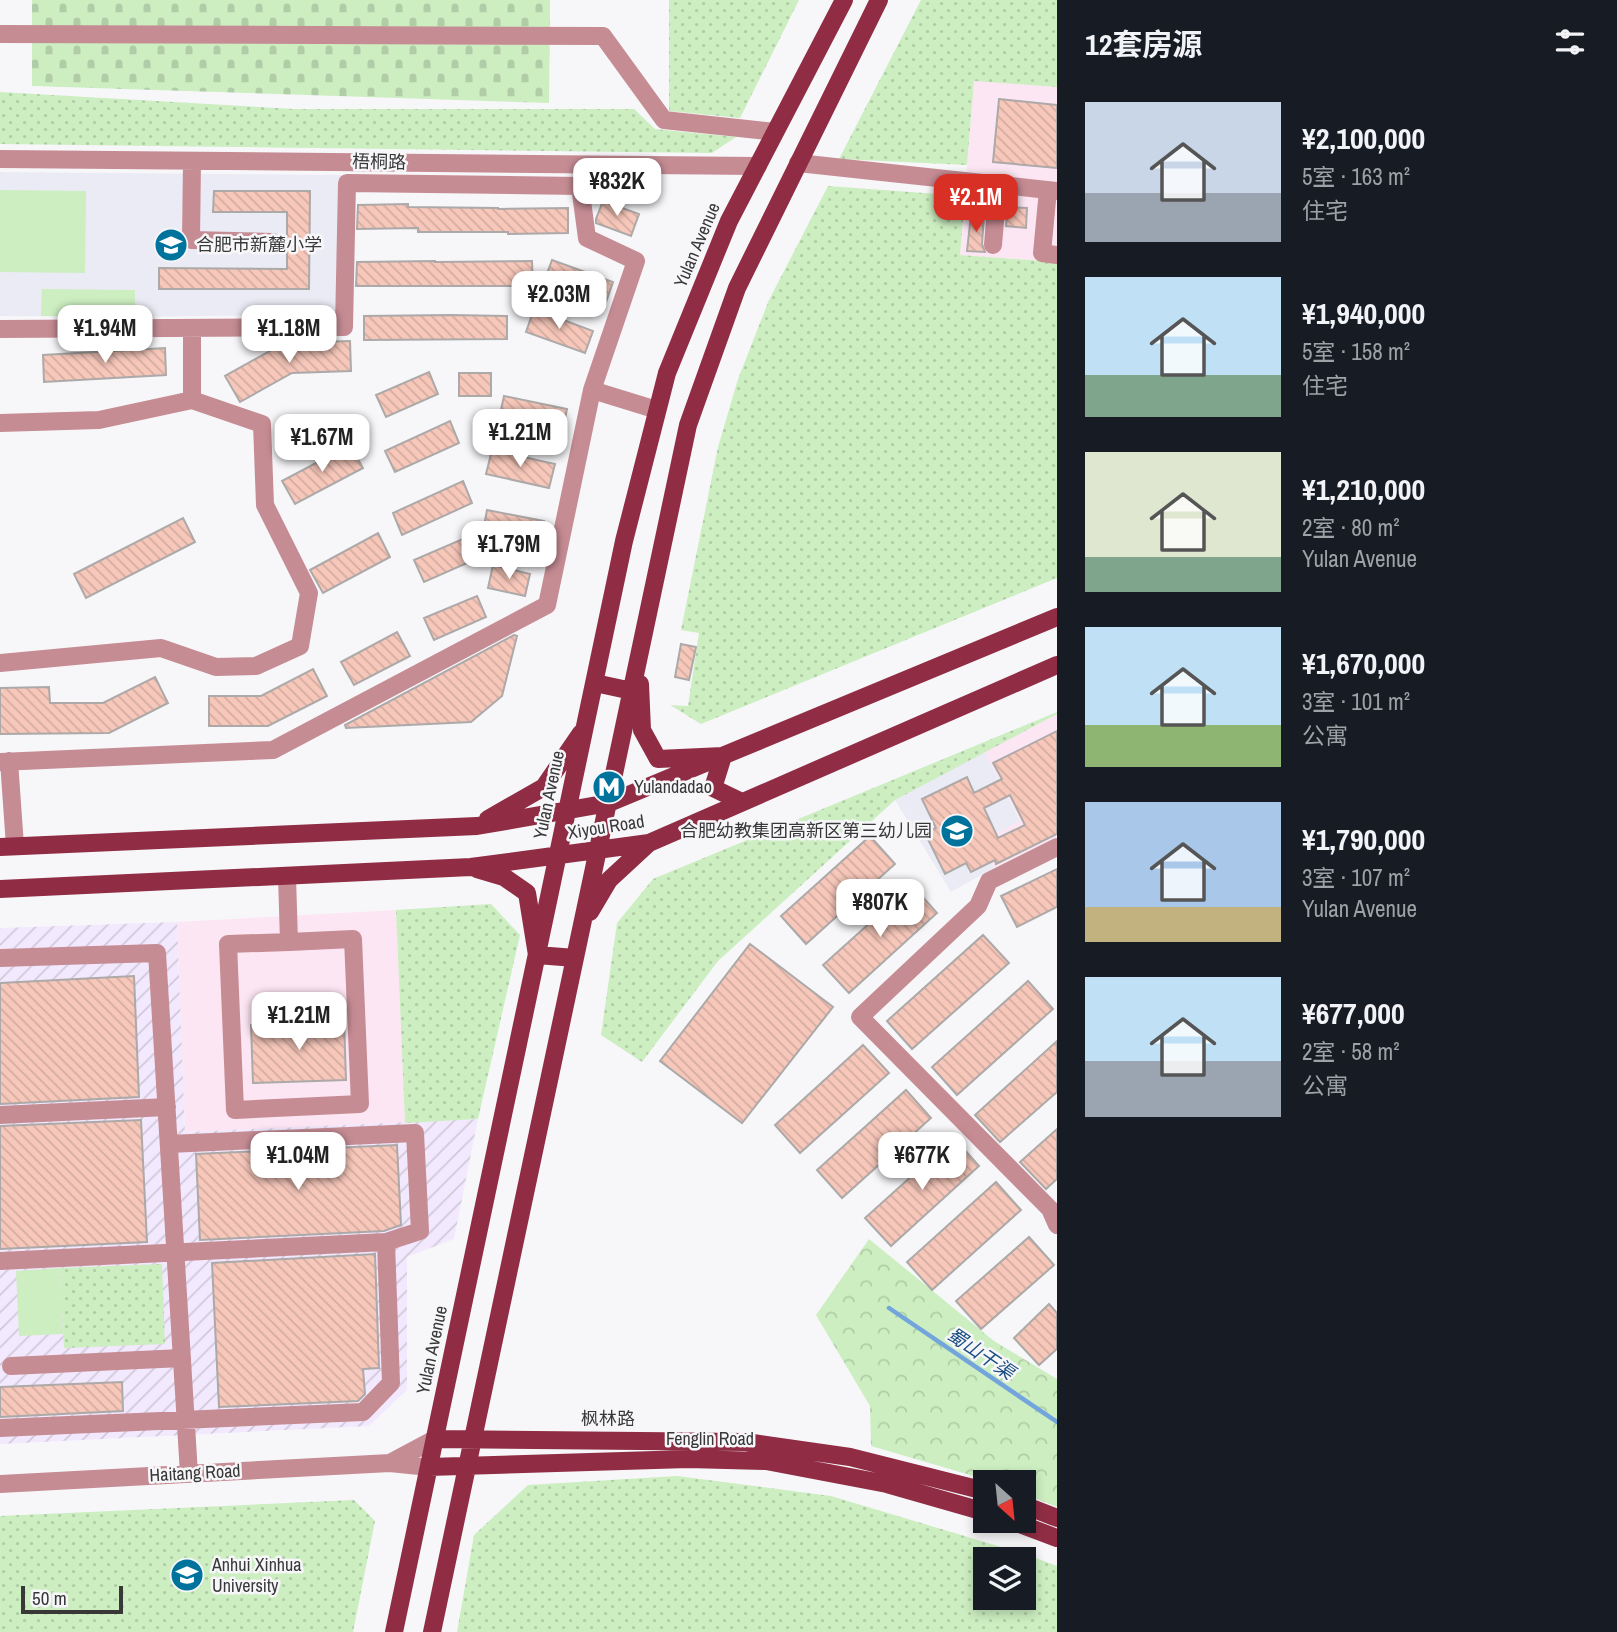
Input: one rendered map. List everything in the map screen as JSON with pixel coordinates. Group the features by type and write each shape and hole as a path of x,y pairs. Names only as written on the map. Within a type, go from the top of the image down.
{"main road":[{"name":"Yulan Avenue","path":"394,1632 624,541 667,373 729,221 844,0"},
{"path":"432,1632 688,425 737,288 877,3"},
{"name":"Xiyou Road","path":"8,847 477,825 609,803 1057,617"},
{"path":"639,656 642,730 658,759 723,757 713,788 743,802"},
{"name":"Xiyou Road","path":"0,889 471,867 649,843 1057,665"},
{"path":"595,683 632,691"},
{"path":"477,825 544,787 585,728"},
{"path":"582,925 609,880 649,843"},
{"path":"471,867 504,877 527,893 537,955 575,958"},
{"name":"枫林路","path":"435,1439 746,1441 850,1458 973,1487"},
{"name":"Fenglin Road","path":"429,1467 688,1459 765,1461 887,1484 973,1509"},
{"path":"1036,1510 1057,1518"},
{"path":"1036,1530 1057,1538"}],"street":[{"path":"0,34 603,36 664,120 775,132"},
{"name":"梧桐路","path":"0,159 758,166"},
{"path":"192,161 191,240 273,242"},
{"path":"798,163 1053,191 1042,253 1057,255"},
{"path":"0,328 344,327 347,183 580,186 587,237 636,261 592,390 547,605 273,750 5,762 8,847"},
{"path":"993,245 998,185"},
{"path":"192,328 192,400"},
{"path":"592,390 657,410"},
{"path":"0,423 99,420 192,400 262,424 265,505 309,593 300,646 256,666 216,667 161,648 0,663"},
{"path":"1057,847 989,881 978,906 860,1017 1050,1209 1057,1225"},
{"path":"286,876 289,942"},
{"path":"353,939 360,1104 235,1110 228,944 289,942 353,939"},
{"path":"0,958 157,953 189,1474"},
{"path":"0,1115 167,1107"},
{"path":"0,1261 386,1242 420,1231 415,1133 169,1144"},
{"path":"0,1428 363,1412 391,1383 386,1242"},
{"path":"11,1366 182,1358"},
{"path":"390,1463 435,1439"},
{"name":"Haitang Road","path":"0,1484 390,1463 429,1467"}],"shaded area":[{"path":"974,81 1057,87 1057,262 960,255"},
{"name":"合肥市新麓小学","path":"0,172 343,175 340,314 0,316"},
{"path":"1057,714 1057,837 994,868 982,841 1020,820 984,751"},
{"name":"合肥幼教集团高新区第三幼儿园","path":"984,751 1020,821 982,841 994,868 951,892 895,800"},
{"path":"396,910 405,1123 185,1132 177,922"},
{"path":"177,922 185,1132 478,1119 454,1239 407,1257 407,1390 369,1426 0,1444 0,928"}],"green space":[{"path":"32,0 550,0 549,103 32,86"},
{"path":"669,0 799,0 740,118 669,111"},
{"path":"921,0 1057,0 1057,87 974,81 967,165 839,159"},
{"path":"0,92 294,109 634,109 655,129 736,137 712,153 0,144"},
{"path":"828,186 965,196 960,255 1057,262 1057,578 701,724 670,705 688,706 699,633 681,630 718,447 738,379 769,300"},
{"path":"0,190 86,191 85,273 0,272"},
{"path":"42,289 135,290 135,317 41,316"},
{"path":"1057,712 895,800 718,961 642,1062 601,1035 617,923 653,879"},
{"path":"491,904 520,935 478,1119 405,1123 396,910"},
{"path":"869,1239 994,1341 1057,1379 1057,1507 1036,1499 1036,1470 973,1470 973,1476 871,1446 870,1406 816,1315"},
{"path":"162,1264 165,1344 64,1348 60,1268"},
{"path":"60,1268 63,1334 19,1336 16,1271"},
{"path":"677,1476 831,1496 1001,1547 973,1547 973,1610 1036,1610 1036,1558 1057,1566 1057,1632 457,1632 474,1535 528,1485"},
{"name":"Anhui Xinhua University","path":"354,1500 375,1521 353,1632 0,1632 0,1516"}],"building":[{"path":"999,99 1057,105 1057,168 993,162"},
{"path":"214,191 310,191 309,289 159,289 159,268 287,269 287,212 213,212"},
{"path":"603,201 639,214 631,236 596,223"},
{"path":"408,204 408,207 568,208 568,233 418,232 418,228 357,229 358,205"},
{"path":"1008,207 1027,208 1026,228 1006,226"},
{"path":"971,215 984,216 982,244 985,252 967,251"},
{"path":"552,260 613,282 605,305 544,282"},
{"path":"532,261 533,286 356,286 357,262"},
{"path":"534,309 593,331 585,353 526,332"},
{"path":"364,316 507,316 507,339 364,340"},
{"path":"350,341 351,371 292,373 240,402 225,376 284,343"},
{"path":"165,348 166,375 44,382 43,355"},
{"path":"429,372 438,394 386,417 376,395"},
{"path":"459,373 491,373 491,396 459,396"},
{"path":"504,396 567,409 562,433 499,419"},
{"path":"450,421 459,443 395,472 385,451"},
{"path":"350,445 363,468 295,504 282,481"},
{"path":"492,450 555,464 549,488 486,474"},
{"path":"463,481 472,503 402,535 393,513"},
{"path":"487,510 544,521 538,545 483,532"},
{"path":"183,518 195,542 86,598 74,574"},
{"path":"378,533 390,557 323,593 310,570"},
{"path":"465,538 474,560 424,582 414,560"},
{"path":"493,565 530,574 525,596 488,588"},
{"path":"477,596 486,617 434,640 424,618"},
{"path":"397,632 410,656 354,685 341,662"},
{"path":"514,635 517,636 502,696 471,722 346,728 345,725"},
{"path":"681,644 696,647 689,680 675,677"},
{"path":"313,669 327,696 268,726 209,726 209,696 261,696"},
{"path":"155,677 168,703 109,733 0,734 0,688 49,687 50,703 103,703"},
{"path":"1057,731 1057,834 996,864 995,860 971,872 966,863 945,874 925,833 936,828 922,799 967,777 974,793 1002,779 993,763","holes":["1010,795 1025,825 998,838 984,808"]},
{"path":"870,836 895,864 806,944 781,916"},
{"path":"1057,869 1057,907 1017,927 1001,896"},
{"path":"912,885 937,913 849,993 823,965"},
{"path":"983,935 1009,963 912,1049 887,1021"},
{"path":"750,944 833,1007 742,1123 660,1061"},
{"path":"134,976 139,1097 0,1104 0,983"},
{"path":"1028,981 1053,1009 957,1095 932,1067"},
{"path":"344,1021 346,1080 253,1083 251,1025"},
{"path":"1057,1041 1057,1092 1000,1142 975,1115"},
{"path":"863,1045 889,1073 800,1153 775,1125"},
{"path":"906,1090 931,1118 842,1198 817,1170"},
{"path":"141,1120 147,1242 0,1249 0,1126"},
{"path":"1057,1129 1057,1179 1046,1189 1020,1162"},
{"path":"954,1138 979,1166 891,1246 865,1218"},
{"path":"397,1145 401,1225 384,1231 200,1240 196,1154"},
{"path":"996,1182 1021,1210 932,1290 907,1262"},
{"path":"1029,1237 1054,1265 981,1329 956,1301"},
{"path":"375,1254 379,1368 363,1369 365,1394 358,1401 219,1407 212,1263"},
{"path":"1049,1304 1057,1313 1057,1349 1039,1365 1014,1338"},
{"path":"122,1382 123,1411 0,1417 0,1387"}],"waterway":[{"name":"蜀山干渠","path":"889,1308 1057,1422"}],"place":[{"name":"合肥市新麓小学","path":"171,245"},
{"name":"Yulandadao","path":"609,787"},
{"name":"合肥幼教集团高新区第三幼儿园","path":"957,831"},
{"name":"Anhui Xinhua University","path":"187,1575"}]}
